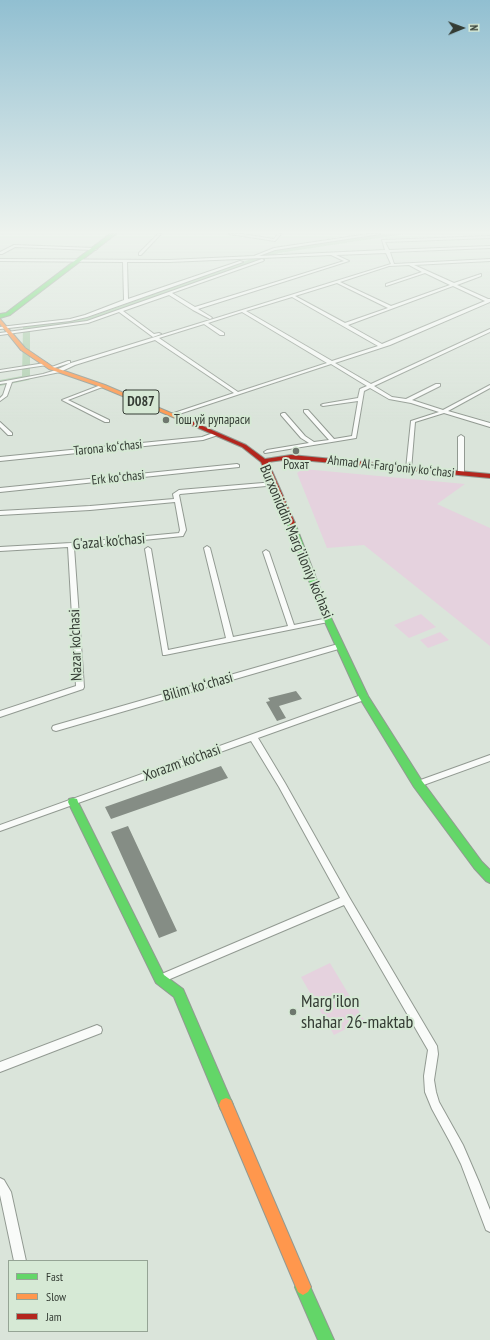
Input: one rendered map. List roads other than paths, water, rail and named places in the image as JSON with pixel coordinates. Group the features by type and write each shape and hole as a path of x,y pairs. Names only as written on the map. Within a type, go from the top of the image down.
{"main road":[{"path":"0,316 8,314 31,297"},
{"name":"D087","path":"3,328 23,350 51,368 103,386 265,456 291,457"},
{"name":"Burxoniddin Marg’iloniy ko’chasi","path":"265,456 328,620 364,698 418,784 478,865 490,878"},
{"path":"273,479 275,465 291,457"},
{"name":"Ahmad Al-Fargʻoniy koʻchasi","path":"291,457 490,476"},
{"path":"73,802 160,979 179,993 326,1340"}],"street":[{"path":"126,297 126,301"},
{"path":"3,328 70,320 139,297"},
{"path":"3,328 88,322 160,297"},
{"path":"176,297 210,318"},
{"path":"194,308 231,297"},
{"path":"0,383 10,382 51,368 291,297"},
{"path":"294,297 382,346"},
{"path":"368,297 392,308"},
{"path":"344,325 423,297"},
{"path":"479,297 489,301"},
{"path":"173,415 382,346 489,301"},
{"path":"99,305 105,309"},
{"path":"120,311 238,394"},
{"path":"243,311 391,398 407,401 490,425"},
{"path":"0,371 32,367 51,368 73,364 217,316"},
{"path":"205,323 222,334"},
{"path":"265,456 314,444 354,437 362,390 369,385 490,330"},
{"path":"0,400 5,396 10,382"},
{"path":"407,401 438,385"},
{"path":"103,386 64,400 107,421"},
{"path":"409,469 413,421 443,412 490,386"},
{"path":"323,405 360,400"},
{"path":"306,411 333,441"},
{"path":"283,414 303,437 314,444"},
{"path":"0,424 10,434"},
{"name":"Tarona koʻchasi","path":"0,459 203,438 216,434"},
{"path":"461,437 461,473"},
{"name":"Erk koʻchasi","path":"0,490 237,466"},
{"path":"0,514 177,500 176,494 183,491 273,479"},
{"name":"G'azal ko'chasi","path":"0,549 71,545 181,535 183,530 177,500"},
{"name":"Nazar ko'chasi","path":"0,714 80,687 71,545"},
{"path":"207,548 230,640"},
{"path":"148,549 164,653 328,620"},
{"path":"266,552 292,628"},
{"name":"Bilim koʻchasi","path":"56,728 340,646"},
{"name":"Xorazm ko'chasi","path":"0,828 364,698"},
{"path":"253,737 433,1049 429,1087 472,1175 490,1226"},
{"path":"418,784 490,758"},
{"path":"160,979 346,900"},
{"path":"0,1067 97,1030"},
{"path":"0,1184 6,1192 20,1260"}],"waterway":[{"path":"0,383 26,378 26,329 88,320 153,297"}],"place":[{"name":"Тош уй рупараси","path":"166,420"},
{"name":"Рохат","path":"296,451"},
{"name":"Marg'ilon shahar 26-maktab","path":"293,1012"}]}
